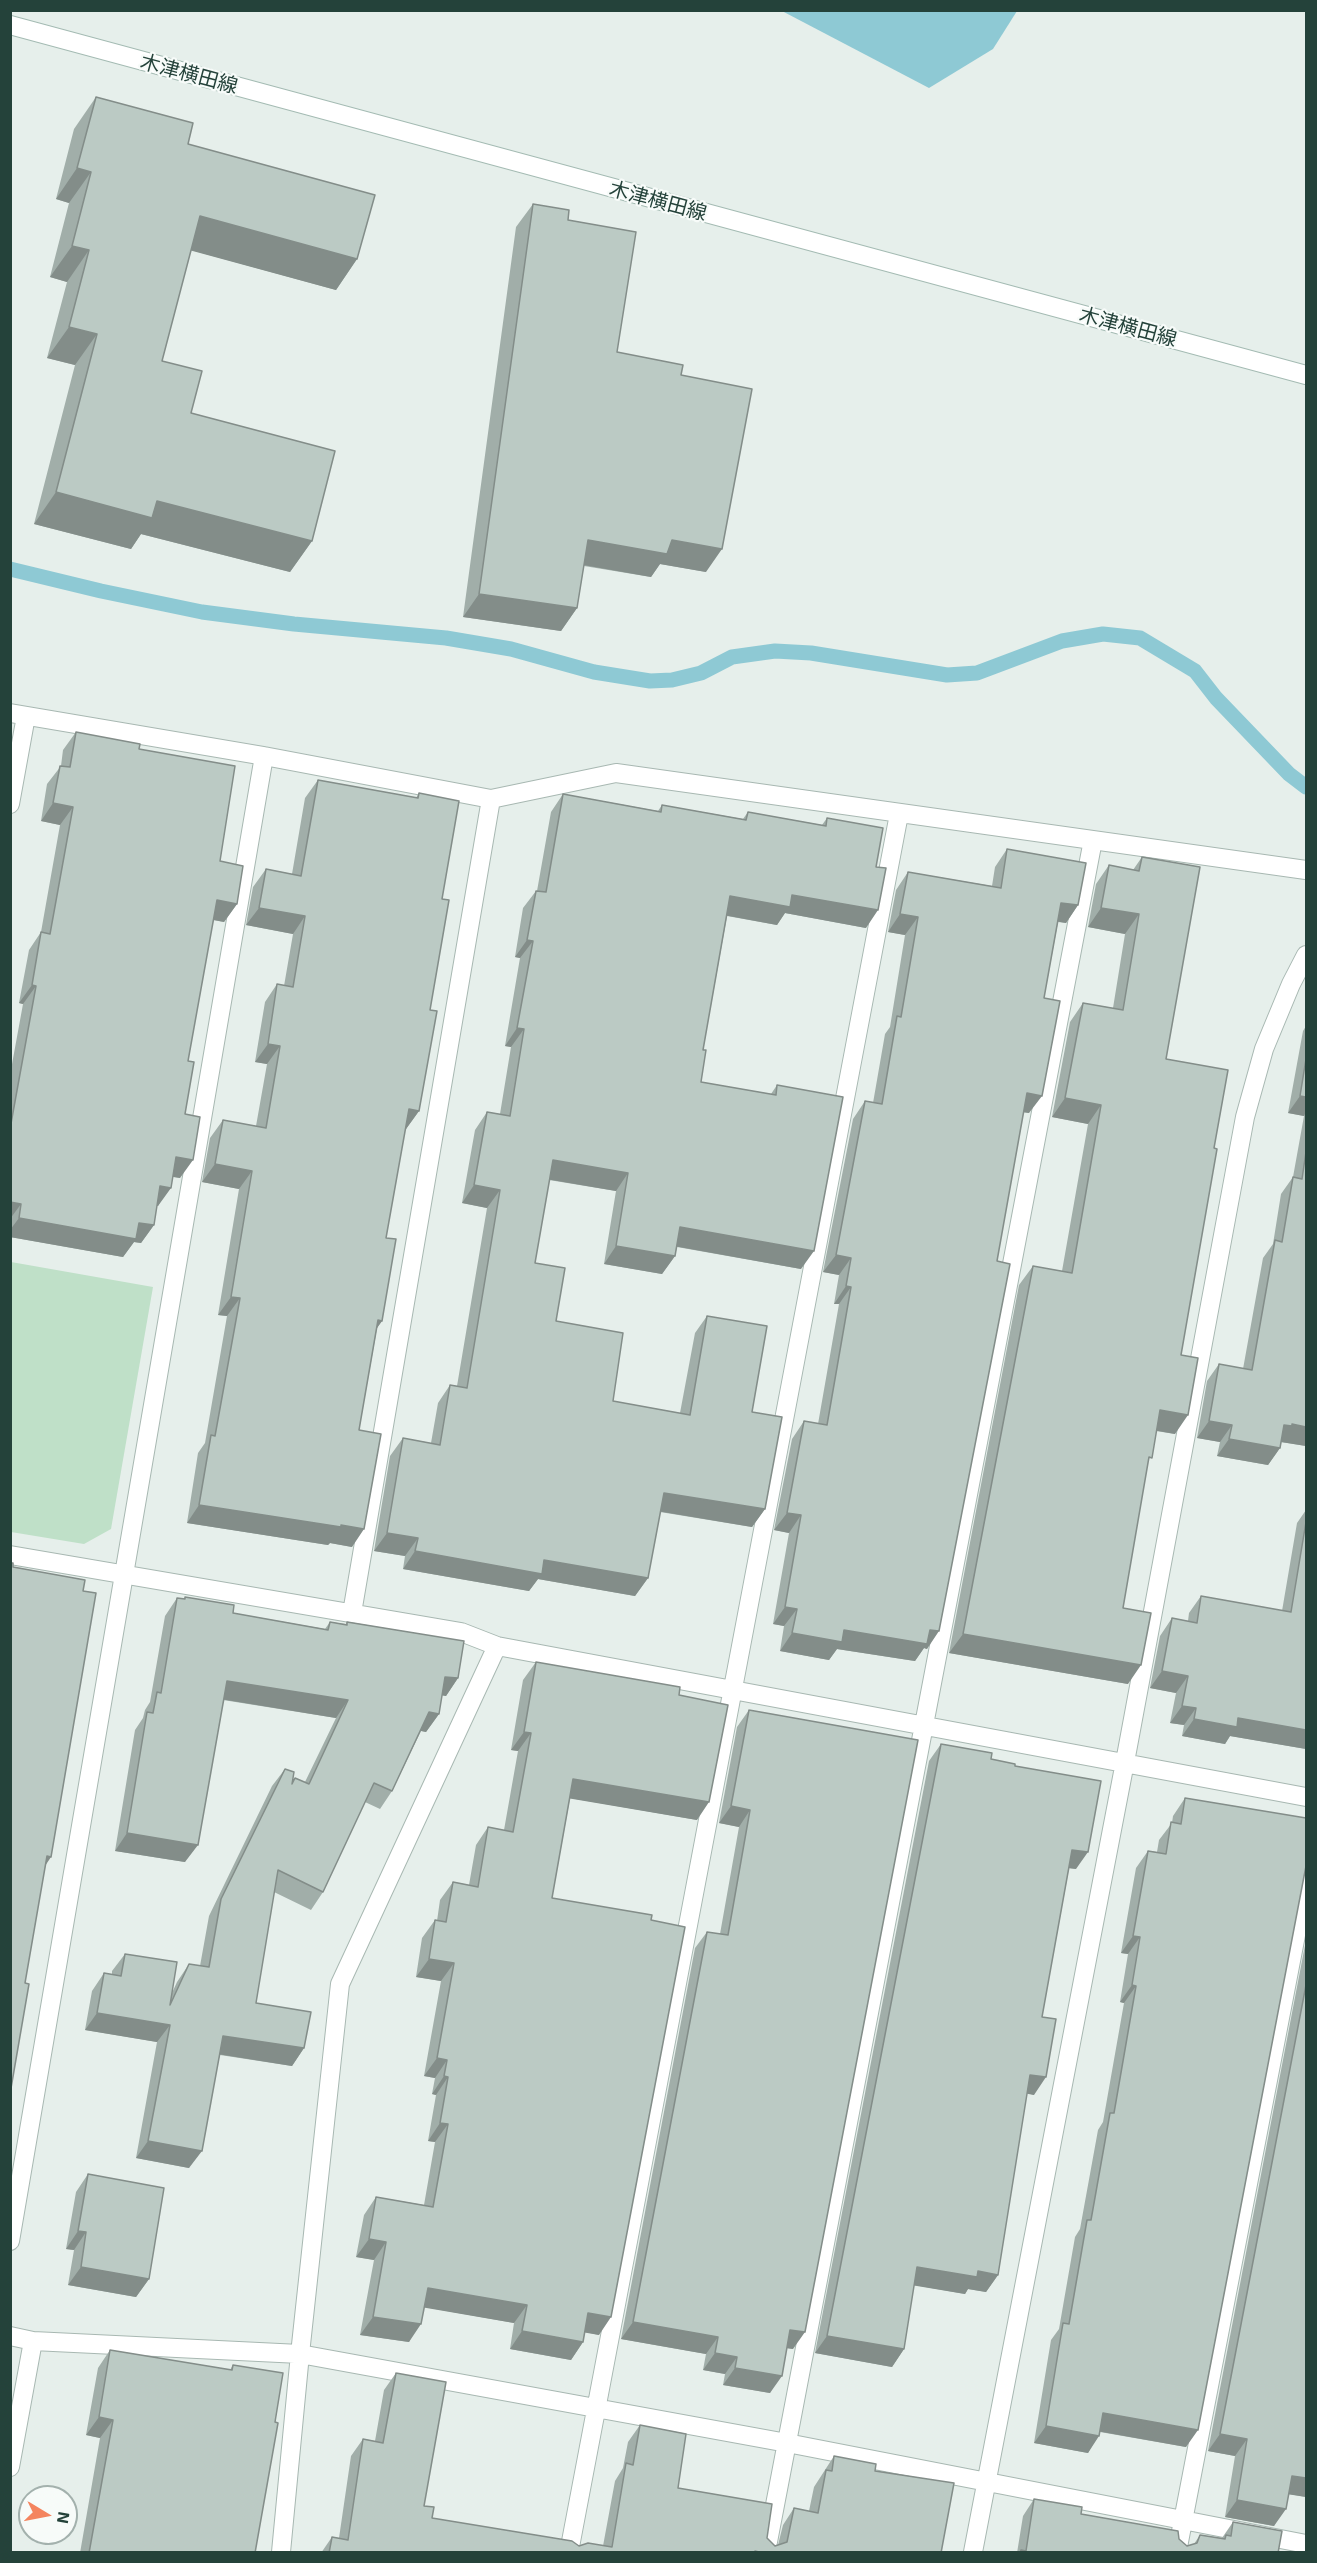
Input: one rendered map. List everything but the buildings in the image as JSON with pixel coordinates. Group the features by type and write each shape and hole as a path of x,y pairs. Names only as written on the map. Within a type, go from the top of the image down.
{"street":[{"name":"木津横田線","path":"10,25 1306,375"},
{"path":"10,804 18,714 264,756 491,799 616,773 1306,870"},
{"path":"10,2241 264,756"},
{"path":"352,1613 491,799"},
{"path":"569,2553 899,814"},
{"path":"766,2553 1093,840"},
{"path":"973,2553 1125,1762 1245,1118 1264,1049 1291,984 1306,955"},
{"path":"10,1555 461,1632 497,1646 1306,1797"},
{"path":"281,2553 340,1984 497,1646"},
{"path":"1178,2553 1306,1883"},
{"path":"10,2336 33,2341 300,2354 787,2443 1183,2522 1306,2544"},
{"path":"10,2468 33,2341"}],"green space":[{"path":"11,1262 153,1287 111,1529 84,1544 11,1532"}],"water":[{"path":"782,11 1017,11 993,49 929,88"}],"waterway":[{"path":"10,569 202,612 294,624 446,638 511,649 594,672 650,681 672,680 701,673 732,657 775,651 811,653 947,675 977,673 1062,641 1103,634 1140,638 1195,671 1216,698 1289,774 1306,787"}]}
